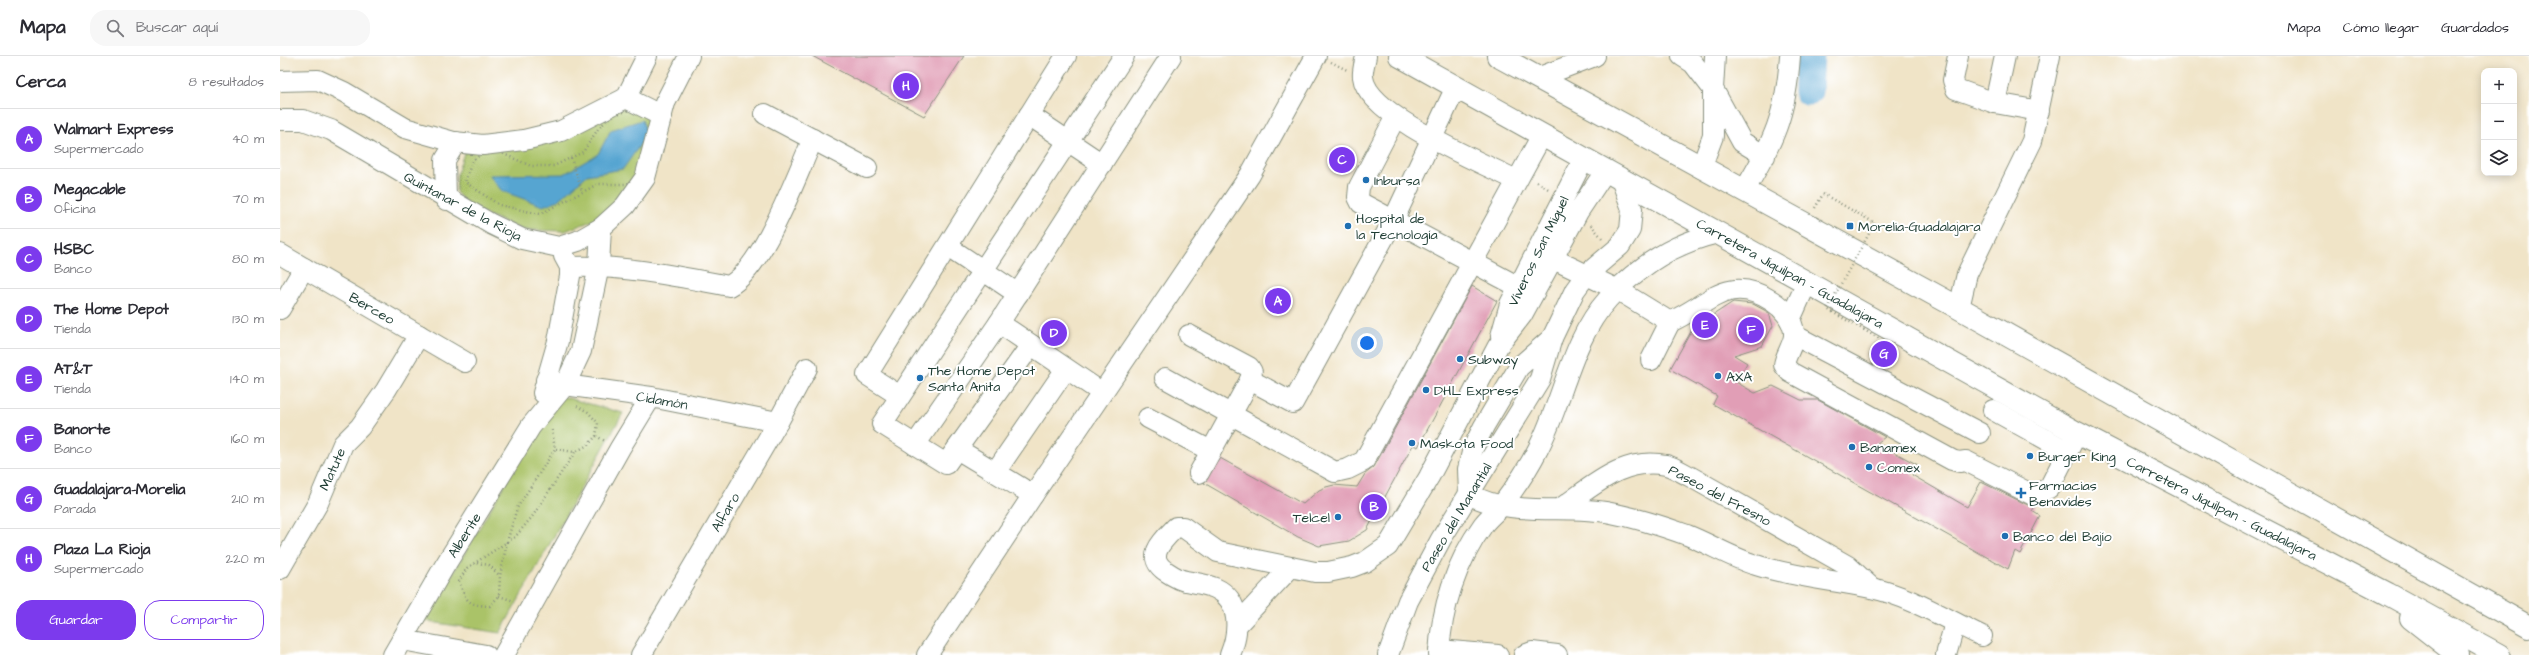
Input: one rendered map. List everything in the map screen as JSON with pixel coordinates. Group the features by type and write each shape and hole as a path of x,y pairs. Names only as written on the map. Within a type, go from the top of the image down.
{"highway":[{"name":"Carretera Jiquilpan - Guadalajara","path":"1400,56 1807,282 1998,401 2072,442 2388,594 2499,655"},
{"path":"1498,56 1959,308 2529,626"},
{"path":"2388,594 2408,616 2458,655"}],"street":[{"path":"285,77 318,80 344,92 406,128 456,142 483,145 524,140 561,131 626,98 647,56"},
{"name":"Quintanar de la Rioja","path":"280,120 303,120 331,130 446,200 522,239 559,247 578,241 601,228 625,206 645,178 665,104 689,56"},
{"path":"900,396 867,375 1066,56"},
{"path":"1031,345 946,464 882,424 1124,56"},
{"path":"915,444 999,323 1171,56"},
{"path":"927,655 1101,392 1250,176 1316,56"},
{"path":"1366,56 1363,78 1368,90 1395,118 1516,180"},
{"path":"1537,78 1595,56"},
{"path":"1682,56 1693,63 1713,89 1742,142 1765,156"},
{"path":"1701,168 1713,136 1715,56"},
{"path":"1744,191 1765,156 1780,124 1786,101 1790,56"},
{"path":"1958,56 1953,80 1956,89 1995,103 2039,112"},
{"path":"1995,103 2005,56"},
{"path":"1959,308 1967,274 2032,141 2052,59"},
{"path":"1250,380 1293,403 1393,221 1461,90"},
{"path":"626,98 662,116"},
{"path":"765,114 867,168"},
{"path":"1030,115 1102,164"},
{"path":"1395,118 1359,187 1358,197 1362,203 1471,263 1519,286"},
{"path":"1165,378 1335,472 1348,470 1364,461 1516,180 1542,135"},
{"path":"559,247 570,267 599,266 652,272 729,286 739,280 767,240 813,139"},
{"path":"446,200 445,160 456,142"},
{"name":"Víveros San Miguel","path":"1230,655 1237,625 1237,614 1232,604 1217,588 1180,579 1160,568 1155,560 1155,554 1175,528 1186,528 1218,552 1315,572 1340,570 1365,562 1388,546 1429,477 1498,346 1522,315 1584,158"},
{"name":"Víveros San Miguel","path":"1498,346 1510,304 1519,286 1578,212 1613,174"},
{"name":"Paseo del Manantial","path":"1388,655 1408,601 1441,539 1540,379 1552,338 1566,307 1586,275 1615,251 1630,230 1632,209 1613,174"},
{"name":"Alberite","path":"555,382 581,351 599,266 601,228"},
{"name":"Paseo del Manantial","path":"1439,652 1450,589 1464,554 1484,524 1501,506 1523,475 1538,448 1592,321 1618,290 1638,271 1675,246 1718,233"},
{"path":"948,247 982,272 1018,294"},
{"name":"Berceo","path":"280,254 465,362"},
{"path":"1545,255 1618,290 1670,322"},
{"name":"Alberite","path":"398,648 444,567 545,420 555,382 558,341 570,267"},
{"path":"280,309 304,268"},
{"path":"1807,282 1784,356 1784,365 1790,372 1952,460 1959,462 1966,460 2032,495 2050,488 2072,442"},
{"path":"1651,360 1670,322 1688,314 1720,294 1733,288 1745,288 1762,294 1779,306 1792,328 1980,433"},
{"path":"999,323 1101,392"},
{"path":"1189,335 1249,367 1252,372 1250,380 1199,473"},
{"name":"Matute","path":"280,569 318,503 343,444 360,427 386,390 419,336"},
{"name":"Alfaro","path":"641,655 778,422 806,368"},
{"path":"996,471 1066,369"},
{"name":"Cidamón","path":"555,382 651,397 778,422"},
{"path":"504,655 620,448 651,397"},
{"path":"1966,460 1998,401"},
{"path":"1148,418 1210,451"},
{"path":"957,450 996,471 1033,495"},
{"name":"Paseo del Fresno","path":"1561,508 1612,472 1630,466 1647,464 1667,465 1735,501 1848,566 1872,588"},
{"name":"Paseo del Fresno","path":"1469,494 1501,506 1561,508 1611,513 1653,524 1687,535 1747,563 1776,572 1872,588 1899,596 1982,636"},
{"path":"1237,625 1291,567"},
{"path":"1946,655 1955,623"},
{"path":"398,648 486,655"},
{"path":"1439,652 1498,655"},
{"path":"1524,655 1532,652 1557,655"}],"path":[{"path":"631,110 648,114 654,128 640,175 627,184 598,184 540,214 499,205 465,182 472,161 485,151 499,152 531,166 554,166 571,158 583,152 598,129 612,115 631,110"},
{"path":"571,158 582,191"},
{"path":"1823,194 1875,223 1827,309 1880,339"},
{"path":"545,420 552,432 555,449 517,508 507,542 500,576 499,596 490,606 473,605 465,597 459,581 467,568 476,563 507,542 515,536 532,517 575,452 588,445 596,436 598,423 588,412 574,406"},
{"path":"555,449 575,452"},
{"path":"476,563 489,565 500,576"}],"green space":[{"path":"626,107 641,111 649,121 645,171 634,189 597,219 565,231 523,230 469,207 456,192 457,174 464,153"},
{"path":"557,395 623,413 500,633 425,621"}],"water":[{"path":"642,120 647,135 623,169 587,175 559,200 543,206 502,191 489,175 564,174 598,154 611,130"}],"building":[{"path":"812,56 964,56 924,116"},
{"path":"1472,286 1497,301 1418,447 1413,445 1367,530 1349,541 1319,546 1298,537 1204,483 1220,458 1303,504 1319,490 1326,487 1334,485 1357,487 1365,474 1374,467"},
{"path":"1733,302 1753,304 1766,311 1769,313 1773,326 1762,346 1734,355 1747,363 1736,382 1755,393 1773,386 1801,400 1818,400 1885,437 1877,443 1918,465 1912,475 1967,507 1981,482 2028,505 2035,506 2032,511 2040,516 2020,554 2015,551 2008,569 1713,404 1717,396 1670,369 1693,328"}],"waterway":[{"path":"1808,91 1810,56"}],"place":[{"name":"Plaza La Rioja","path":"906,86"},
{"name":"HSBC","path":"1342,160"},
{"name":"Inbursa","path":"1366,180"},
{"name":"Hospital de la Tecnología","path":"1348,226"},
{"name":"Morelia-Guadalajara","path":"1850,226"},
{"name":"Walmart Express","path":"1278,301"},
{"name":"AT&T","path":"1705,325"},
{"name":"Banorte","path":"1751,330"},
{"name":"The Home Depot","path":"1054,333"},
{"name":"Guadalajara-Morelia","path":"1884,354"},
{"name":"Subway","path":"1460,359"},
{"name":"AXA","path":"1718,376"},
{"name":"The Home Depot Santa Anita","path":"920,378"},
{"name":"DHL Express","path":"1426,390"},
{"name":"Maskota Food","path":"1412,443"},
{"name":"Banamex","path":"1852,447"},
{"name":"Burger King","path":"2030,456"},
{"name":"Comex","path":"1869,467"},
{"name":"Farmacias Benavides","path":"2021,493"},
{"name":"Megacable","path":"1374,507"},
{"name":"Telcel","path":"1338,517"},
{"name":"Banco del Bajío","path":"2005,536"}]}
